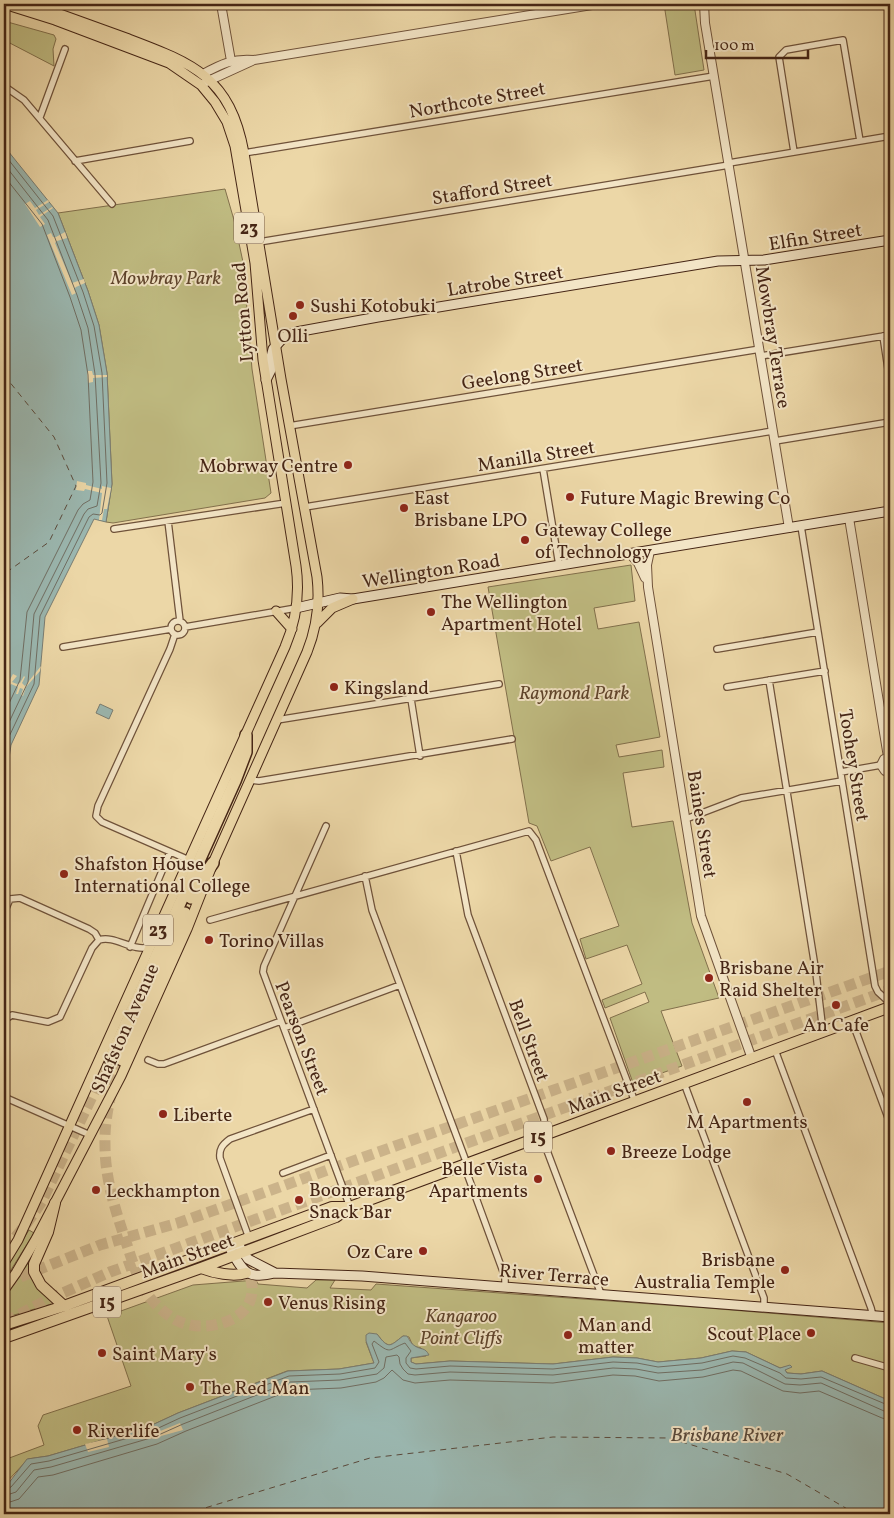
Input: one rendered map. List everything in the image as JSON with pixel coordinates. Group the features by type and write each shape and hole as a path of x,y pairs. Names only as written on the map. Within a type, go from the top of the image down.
{"highway":[{"path":"213,863 196,887 133,1028 116,1059 235,781 246,752 246,735"},
{"name":"Main Street","path":"4,1338 239,1254 336,1217 350,1207 890,1007"},
{"path":"55,1203 48,1232 34,1264 34,1272 41,1285 64,1306"},
{"name":"Main Street","path":"4,1324 64,1306 332,1208 350,1207"},
{"path":"201,1268 212,1272 246,1273"}],"main road":[{"name":"Lytton Road","path":"4,4 55,20 156,57 180,69 201,85 227,122 235,146 255,263 266,380 298,577 296,608"},
{"name":"Lytton Road","path":"32,4 175,56 207,77 221,93 235,118 244,152 275,345 317,577 318,603"},
{"name":"Elfin Street","path":"745,262 890,240"},
{"name":"Latrobe Street","path":"275,345 284,337 296,332 378,317 718,261 745,262"},
{"path":"266,380 271,370 270,357 275,345"},
{"name":"Wellington Road","path":"296,608 340,598 353,599 890,511"},
{"path":"316,624 330,610 353,599"},
{"name":"Shafston Avenue","path":"4,1290 26,1257 55,1203 106,1107 135,1044 307,652 316,624 318,603"},
{"name":"Shafston Avenue","path":"4,1263 22,1233 246,735 292,629 296,608"},
{"path":"276,612 292,629"},
{"name":"River Terrace","path":"233,1244 246,1273 253,1275 264,1276 275,1273 362,1276 890,1317"},
{"name":"River Terrace","path":"239,1254 275,1273"}],"street":[{"path":"221,4 231,61"},
{"path":"207,77 254,60 598,4"},
{"name":"Mowbray Terrace","path":"704,4 714,76 789,528"},
{"path":"794,152 779,57 786,50 844,40 860,141"},
{"path":"40,117 65,49"},
{"path":"201,85 207,77 231,61 242,59 254,60"},
{"name":"Northcote Street","path":"244,152 714,76"},
{"path":"4,86 24,100 40,117 112,204"},
{"name":"Stafford Street","path":"259,242 890,136"},
{"path":"75,160 190,141"},
{"name":"Geelong Street","path":"289,426 760,352 890,335"},
{"path":"882,336 890,382"},
{"path":"775,441 890,422"},
{"name":"Manilla Street","path":"304,508 773,431"},
{"path":"543,469 559,565"},
{"path":"114,529 286,503"},
{"path":"849,518 889,757 884,759 881,765"},
{"path":"64,647 173,632 181,634 185,627 180,621 168,521"},
{"name":"Toohey Street","path":"801,526 875,986 878,992 890,1003"},
{"name":"Baines Street","path":"650,550 647,565 648,587 702,921 752,1058"},
{"name":"Baines Street","path":"630,554 640,566 648,587"},
{"name":"Wellington Road","path":"185,627 296,608"},
{"path":"180,621 174,623 170,649 96,811 96,816 102,822 189,860"},
{"path":"717,649 818,632"},
{"path":"727,687 825,671"},
{"path":"769,680 816,973 823,1032"},
{"path":"277,720 499,684"},
{"path":"411,699 420,756"},
{"path":"250,780 420,756 512,740"},
{"path":"841,772 881,765"},
{"path":"881,765 885,771 890,772 890,776"},
{"path":"686,819 741,798 842,782"},
{"name":"Pearson Street","path":"326,826 263,969 350,1207"},
{"path":"210,920 529,831 536,840 635,1102"},
{"name":"Bell Street","path":"456,851 468,915 544,1120 546,1148 601,1294"},
{"name":"Shafston Avenue","path":"130,947 170,852"},
{"path":"365,876 372,910 466,1164 505,1277 505,1286"},
{"path":"4,913 10,899 20,898 89,929 100,940"},
{"path":"4,1020 12,1015 48,1022 60,1017 92,948 100,940 109,939 130,947 142,949 150,947"},
{"path":"284,1028 400,985"},
{"path":"148,1060 164,1064 281,1021"},
{"path":"852,1021 890,1123"},
{"path":"775,1050 871,1308 872,1316"},
{"path":"684,1083 764,1298 764,1308"},
{"path":"4,1097 90,1135"},
{"path":"249,1238 220,1158 221,1147 230,1139 314,1108"},
{"path":"282,1173 331,1155"},
{"path":"855,1358 890,1368"}],"green space":[{"path":"664,4 694,4 704,70 675,75"},
{"path":"4,21 54,35 56,39 53,49 54,66 4,40"},
{"name":"Mowbray Park","path":"225,189 243,262 252,369 271,493 265,498 113,523 106,522 112,484 107,373 99,325 58,213"},
{"name":"Raymond Park","path":"631,565 635,601 594,608 598,629 639,622 660,737 616,745 619,757 662,750 664,767 623,773 632,827 673,821 692,923 719,998 661,1011 682,1066 633,1083 610,1018 649,1002 645,992 605,1008 602,1000 642,984 627,945 586,959 580,939 619,926 590,847 551,861 537,826 529,823 488,587"},
{"path":"29,1230 34,1233 4,1281 4,1270"},
{"path":"31,1259 55,1303 4,1318 4,1298"},
{"name":"Kangaroo Point Cliffs","path":"256,1280 258,1284 307,1288 316,1280 335,1280 330,1288 371,1290 376,1284 890,1323 890,1401 822,1371 801,1374 787,1373 785,1370 791,1366 780,1368 746,1352 732,1351 701,1358 658,1362 637,1358 613,1357 553,1364 450,1361 416,1364 411,1362 411,1358 426,1356 421,1348 413,1346 409,1337 403,1336 390,1345 384,1342 377,1334 366,1342 374,1363 339,1369 287,1371 178,1413 150,1426 48,1456 28,1459 4,1485 4,1460 44,1445 38,1426 43,1415 131,1386 107,1316 193,1285"}],"water":[{"path":"4,146 58,213 99,325 107,373 112,484 106,522 94,519 45,617 39,685 11,745 4,792"},
{"path":"100,704 113,710 109,719 96,713"},
{"name":"Brisbane River","path":"369,1333 377,1334 384,1342 390,1345 403,1336 407,1336 411,1343 429,1355 411,1358 411,1362 416,1364 450,1361 553,1364 613,1357 637,1358 658,1362 701,1358 732,1351 746,1352 780,1368 790,1365 792,1367 785,1370 787,1373 801,1374 822,1371 890,1401 890,1514 4,1514 4,1485 8,1484 27,1459 48,1456 150,1426 178,1413 288,1371 339,1369 374,1363 366,1341 366,1335"}],"pier":[{"path":"48,200 49,202 36,210 39,215 53,208 40,217 45,224 40,227 25,204 30,201 35,208"},
{"path":"65,232 67,238 55,243 72,283 84,279 85,283 76,287 74,289 76,293 72,295 47,235 51,233 53,237 56,237"},
{"path":"87,371 92,371 93,375 107,375 107,377 93,378 93,382 88,383"},
{"path":"77,481 102,489 102,486 111,488 107,509 104,509 102,520 99,520 102,493 85,489 84,491 76,490"},
{"path":"41,666 40,671 26,687 23,696 21,695 23,689 20,688 18,694 16,694 18,687 11,684 7,690 5,689 13,674 17,676 12,682 17,684 25,677 22,683 25,686"},
{"path":"180,1423 183,1430 150,1439 147,1427 150,1426 153,1434"},
{"path":"107,1439 109,1447 88,1452 85,1444"}],"ferry route":[{"path":"4,375 54,437 76,486 49,542 4,574"},
{"path":"185,1514 370,1458 553,1437 669,1438 787,1474 856,1514"}],"tunnel":[{"path":"5,1283 100,1245 178,1223 890,971"},
{"path":"5,1322 47,1300 110,1272 890,990"},
{"path":"4,1249 15,1238 42,1201 110,1059"},
{"path":"122,1060 107,1112 105,1158 115,1208 135,1268 145,1291 160,1308 178,1321 190,1325 216,1325 229,1321 240,1314 248,1305 252,1294 251,1280 245,1266"}],"place":[{"name":"Sushi Kotobuki","path":"300,305"},
{"name":"Olli","path":"293,316"},
{"name":"Mobrway Centre","path":"348,465"},
{"name":"Future Magic Brewing Co","path":"570,497"},
{"name":"East Brisbane LPO","path":"404,508"},
{"name":"Gateway College of Technology","path":"525,540"},
{"name":"The Wellington Apartment Hotel","path":"431,612"},
{"name":"Kingsland","path":"334,687"},
{"name":"Shafston House International College","path":"64,874"},
{"name":"Torino Villas","path":"209,940"},
{"name":"Brisbane Air Raid Shelter","path":"709,978"},
{"name":"An Cafe","path":"836,1005"},
{"name":"M Apartments","path":"747,1102"},
{"name":"Liberte","path":"163,1114"},
{"name":"Breeze Lodge","path":"611,1151"},
{"name":"Belle Vista Apartments","path":"538,1179"},
{"name":"Leckhampton","path":"96,1190"},
{"name":"Boomerang Snack Bar","path":"299,1200"},
{"name":"Oz Care","path":"423,1251"},
{"name":"Brisbane Australia Temple","path":"785,1270"},
{"name":"Venus Rising","path":"268,1302"},
{"name":"Scout Place","path":"811,1333"},
{"name":"Man and matter","path":"568,1335"},
{"name":"Saint Mary's","path":"102,1353"},
{"name":"The Red Man","path":"190,1387"},
{"name":"Riverlife","path":"77,1430"}]}
